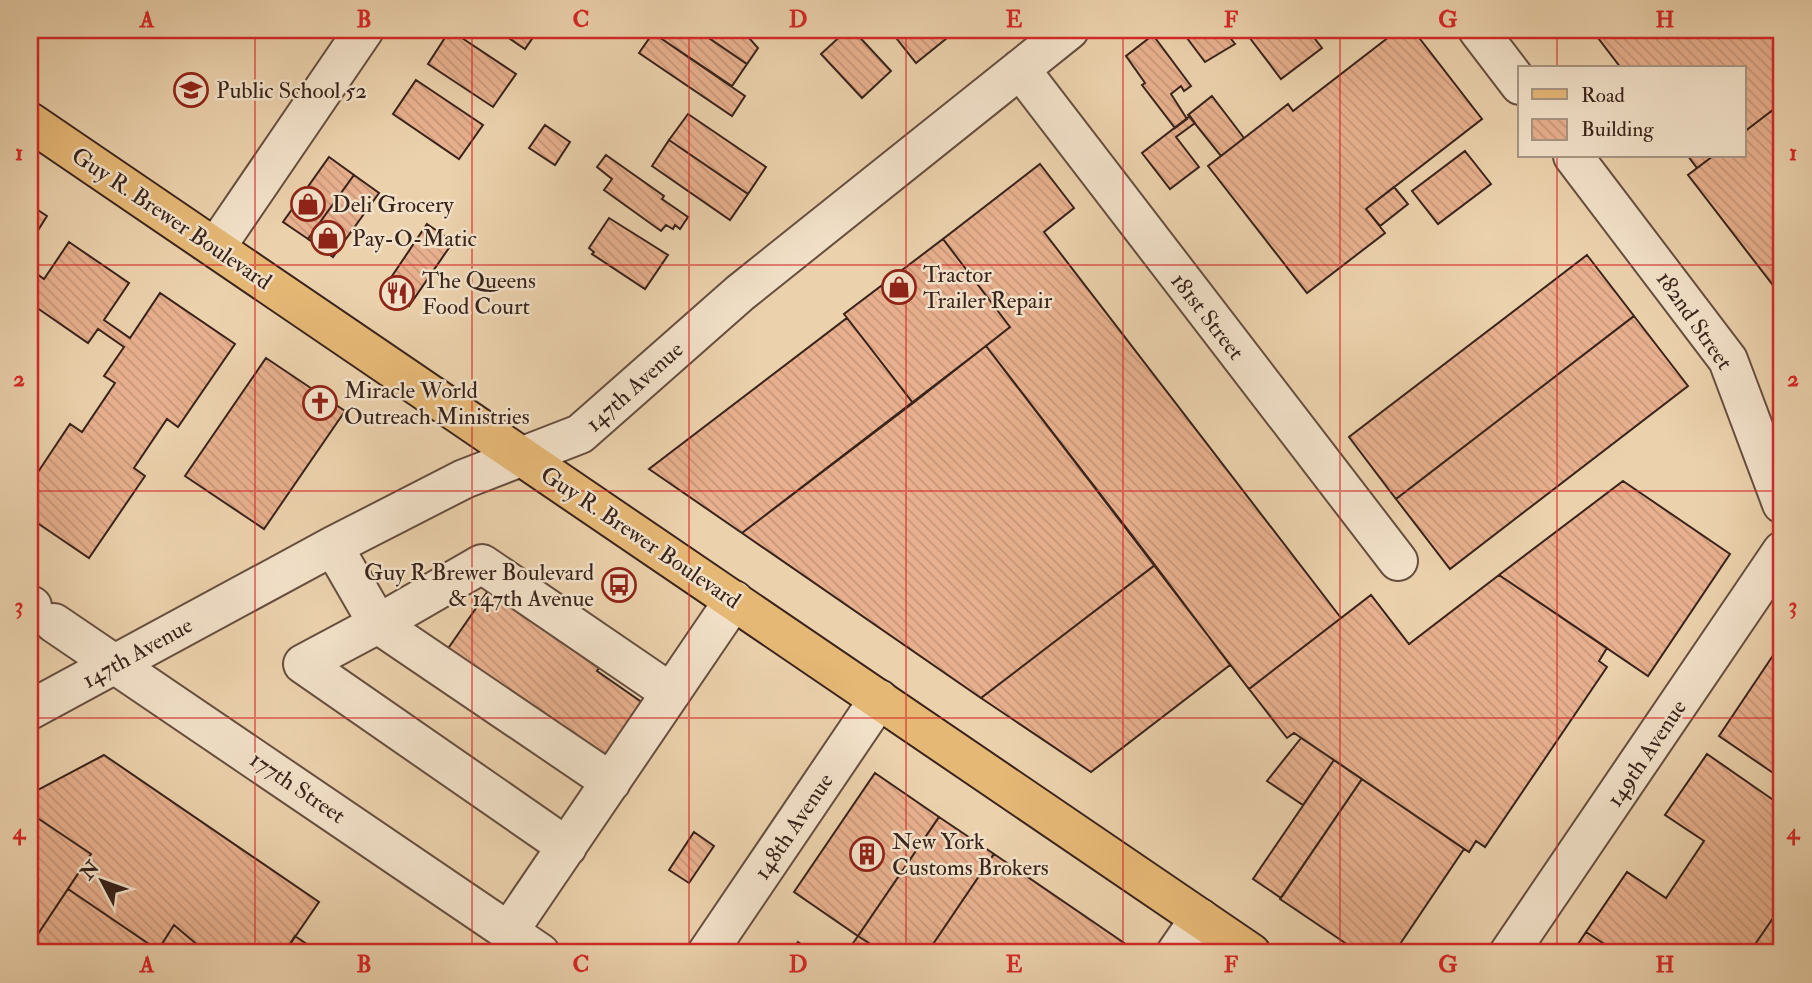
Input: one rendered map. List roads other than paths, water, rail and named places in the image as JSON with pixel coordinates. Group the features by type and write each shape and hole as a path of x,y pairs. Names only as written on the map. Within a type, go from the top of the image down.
{"main road":[{"name":"Guy R. Brewer Boulevard","path":"30,122 1251,953"}],"street":[{"path":"216,247 364,30"},
{"name":"147th Avenue","path":"30,710 333,546 464,480 580,434 740,293 1069,30"},
{"path":"1478,30 1518,82"},
{"name":"181st Street","path":"1020,69 1398,561"},
{"name":"182nd Street","path":"1575,158 1728,360 1782,504"},
{"path":"333,546 378,624 611,782"},
{"name":"149th Avenue","path":"1509,953 1782,551"},
{"path":"567,847 303,664 482,564 671,693"},
{"path":"525,946 567,847 734,600"},
{"name":"177th Street","path":"38,611 525,946"},
{"name":"148th Avenue","path":"707,953 879,699"},
{"path":"1176,953 1200,918"}],"place":[{"name":"Public School 52","path":"191,90"},
{"name":"Deli Grocery","path":"308,204"},
{"name":"Pay-O-Matic","path":"328,238"},
{"name":"Tractor Trailer Repair","path":"899,287"},
{"name":"The Queens Food Court","path":"397,293"},
{"name":"Miracle World Outreach Ministries","path":"320,403"},
{"name":"Guy R Brewer Boulevard & 147th Avenue","path":"619,585"},
{"name":"New York Customs Brokers","path":"867,854"}]}
